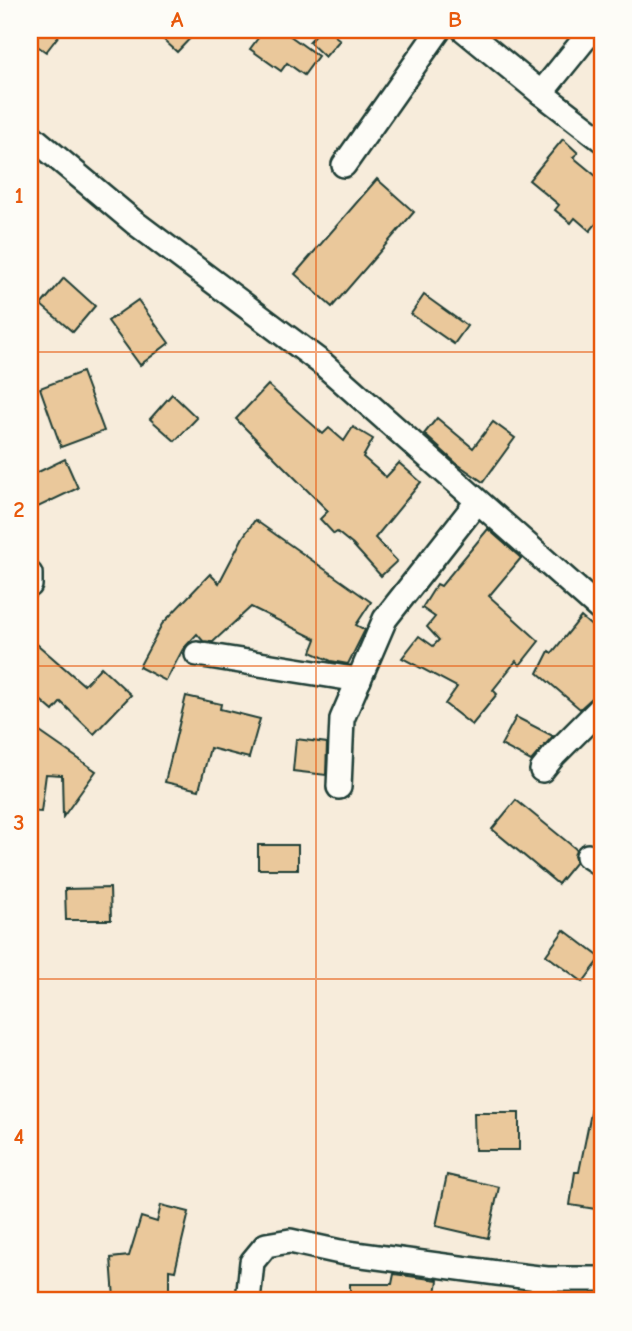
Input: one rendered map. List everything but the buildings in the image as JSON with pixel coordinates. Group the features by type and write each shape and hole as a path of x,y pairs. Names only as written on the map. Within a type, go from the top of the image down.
{"street":[{"path":"344,164 439,30"},
{"path":"464,30 602,140"},
{"path":"541,93 592,30"},
{"path":"30,135 134,222 323,364 602,611"},
{"path":"339,787 342,719 385,619 477,502"},
{"path":"30,573 30,585"},
{"path":"198,654 359,680"},
{"path":"542,770 602,707"},
{"path":"248,1301 251,1262 266,1245 289,1241 340,1252 497,1273 547,1279 602,1279"}]}
